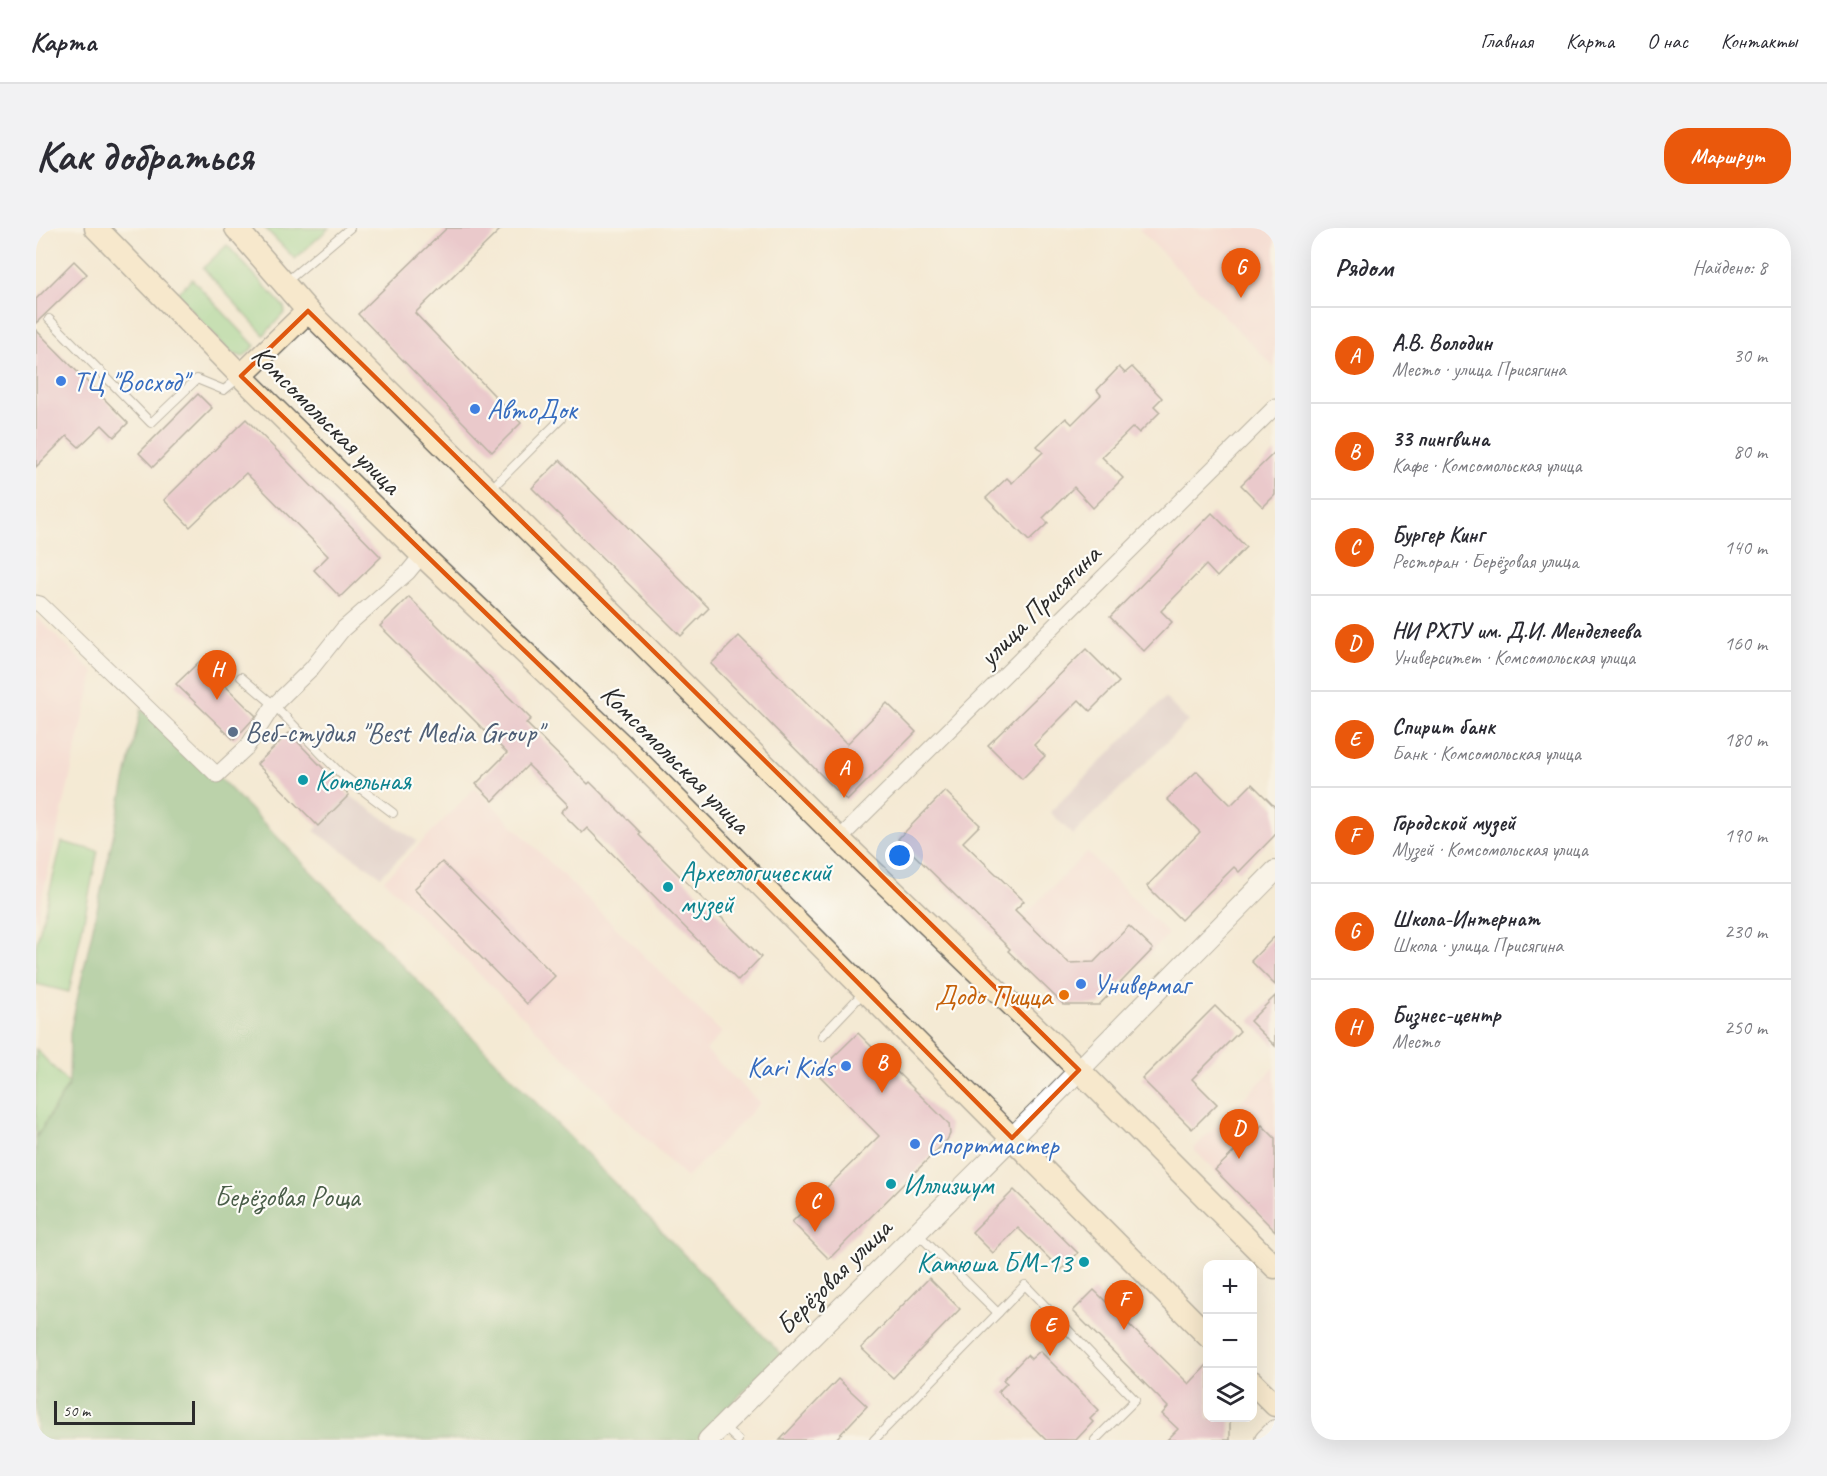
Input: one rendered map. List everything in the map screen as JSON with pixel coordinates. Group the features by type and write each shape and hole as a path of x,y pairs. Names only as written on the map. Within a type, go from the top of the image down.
{"main road":[{"name":"Комсомольская улица","path":"96,228 241,376 422,555 625,748 1203,1331"},
{"name":"Комсомольская улица","path":"236,228 308,311 839,839 1078,1070 1275,1267"},
{"path":"241,376 308,311"},
{"path":"1257,1387 1275,1405"}],"street":[{"name":"улица Присягина","path":"839,839 1275,407"},
{"path":"36,603 40,604 217,775 247,747 274,705 312,668 344,629 408,572 422,555"},
{"name":"Берёзовая улица","path":"708,1440 1012,1138 1275,871"},
{"path":"1265,1440 1275,1430"}],"lane":[{"path":"285,284 350,228"},
{"path":"48,319 151,423 197,379 224,390 241,376"},
{"path":"489,492 561,419"},
{"path":"241,677 274,705 340,773 393,813"},
{"path":"822,1036 866,990"},
{"path":"917,1233 998,1313"},
{"path":"874,1440 1025,1285 1135,1400 1095,1440"},
{"path":"723,1426 738,1440"}],"highlighted area":[{"path":"308,311 1079,1070 1012,1138 625,748 241,376"}],"shaded area":[{"path":"1138,228 1275,228 1275,368"},
{"path":"36,616 94,673 36,924"},
{"path":"1165,698 1188,721 1073,835 1050,812"},
{"path":"475,788 722,1033 706,1050 760,1103 686,1178 384,880"},
{"path":"349,795 417,841 381,876 314,831"},
{"path":"1087,852 1168,934 1099,1005 1064,1005 1008,951 1019,940 1010,930"},
{"path":"1275,1067 1275,1231 1193,1149"}],"green space":[{"path":"265,228 329,228 295,259"},
{"path":"227,245 284,307 285,312 264,335 203,268"},
{"path":"192,279 255,346 243,357 231,353 176,294"},
{"name":"Берёзовая Роща","path":"141,709 217,775 781,1354 696,1440 36,1440 36,1138 69,1084 70,1032"},
{"path":"62,842 98,851 69,992 36,984 36,946"},
{"path":"36,1049 69,1084 36,1138"}],"building":[{"path":"447,228 502,228 415,313 521,423 492,452 358,314"},
{"path":"74,261 87,274 36,323 36,299"},
{"name":"ТЦ \"Восход\"","path":"36,330 128,423 114,437 102,425 79,447 67,436 36,467"},
{"path":"1119,367 1125,373 1132,367 1162,398 1154,406 1160,412 1139,433 1133,427 1102,457 1123,478 1093,508 1074,487 1043,518 1048,523 1029,541 986,498 1007,478 1012,483 1043,452 1037,446 1066,418 1072,424 1101,395 1097,390"},
{"path":"198,394 212,408 153,467 139,453"},
{"path":"246,419 381,557 340,597 314,570 328,556 246,473 190,527 164,500"},
{"path":"1275,452 1275,495 1263,507 1241,485"},
{"path":"560,460 709,608 681,636 532,488"},
{"path":"1212,513 1246,547 1217,577 1206,565 1161,611 1172,622 1144,651 1110,617"},
{"path":"409,597 531,719 526,723 588,784 590,782 641,833 639,835 761,957 738,981 587,828 582,833 561,812 568,805 528,765 493,801 476,784 507,753 380,626"},
{"path":"739,636 847,744 887,703 916,732 847,801 711,664"},
{"path":"1086,649 1119,682 1090,711 1079,700 1034,745 1045,756 1022,779 988,745"},
{"path":"200,661 256,716 234,740 176,684"},
{"name":"Котельная","path":"289,733 349,795 318,826 257,764"},
{"path":"1197,771 1231,805 1252,784 1275,807 1275,835 1239,872 1234,867 1181,920 1147,886 1200,832 1167,799"},
{"path":"945,791 980,825 963,842 1024,901 1015,910 1069,963 1094,962 1129,926 1153,949 1099,1005 1064,1005 898,839"},
{"path":"442,862 555,976 527,1004 414,889"},
{"path":"1275,936 1275,985 1251,961"},
{"path":"1275,996 1275,1046 1250,1021"},
{"path":"1215,1006 1240,1031 1192,1079 1217,1104 1192,1129 1142,1079"},
{"path":"858,1033 949,1124 950,1134 947,1140 829,1259 792,1222 879,1136 817,1073"},
{"path":"1262,1125 1275,1138 1275,1231 1215,1170"},
{"path":"1014,1190 1078,1253 1061,1270 1018,1228 993,1253 972,1232"},
{"path":"929,1278 960,1309 893,1378 861,1348"},
{"path":"1094,1290 1189,1384 1203,1369 1203,1422 1230,1422 1230,1440 1167,1440 1178,1429 1162,1414 1168,1407 1073,1311"},
{"path":"1040,1351 1099,1410 1090,1419 1093,1422 1076,1440 1046,1440 998,1392 1007,1383 1003,1380 1027,1355 1031,1359"},
{"path":"838,1379 867,1406 835,1440 780,1440"}],"place":[{"name":"Школа-Интернат","path":"1241,298"},
{"name":"ТЦ \"Восход\"","path":"61,381"},
{"name":"АвтоДок","path":"475,409"},
{"name":"Бизнес-центр","path":"217,700"},
{"name":"Веб-студия \"Best Media Group\"","path":"233,732"},
{"name":"Котельная","path":"303,780"},
{"name":"А.В. Володин","path":"844,798"},
{"name":"Археологический музей","path":"668,887"},
{"name":"Универмаг","path":"1081,984"},
{"name":"Додо Пицца","path":"1064,995"},
{"name":"Kari Kids","path":"846,1066"},
{"name":"33 пингвина","path":"882,1093"},
{"name":"Спортмастер","path":"915,1144"},
{"name":"НИ РХТУ им. Д.И. Менделеева","path":"1239,1159"},
{"name":"Иллизиум","path":"891,1184"},
{"name":"Бургер Кинг","path":"815,1232"},
{"name":"Катюша БМ-13","path":"1084,1262"},
{"name":"Городской музей","path":"1124,1330"},
{"name":"Спирит банк","path":"1050,1356"}]}
